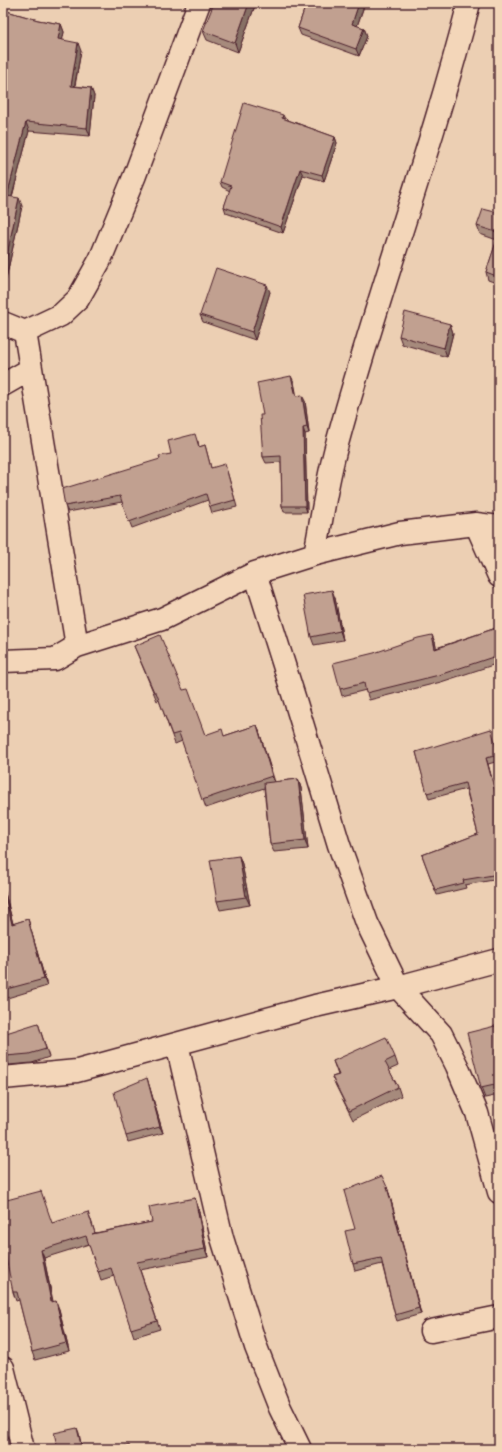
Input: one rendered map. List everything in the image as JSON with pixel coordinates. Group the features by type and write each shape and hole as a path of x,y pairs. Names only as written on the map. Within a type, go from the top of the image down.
{"street":[{"path":"3,323 26,332 61,315 78,299 100,260 199,3"},
{"path":"315,554 338,439 369,329 439,112 469,3"},
{"path":"26,332 77,646"},
{"path":"3,385 31,369"},
{"path":"476,524 499,576"},
{"path":"3,661 55,659 77,646 162,619 255,573 315,554 400,533 476,524 499,527"},
{"path":"255,573 339,844 367,923 398,988 441,1034 458,1066 477,1113 499,1192"},
{"path":"3,1078 77,1071 315,1006 398,988 499,960"},
{"path":"177,1044 222,1238 256,1347 280,1408 300,1449"},
{"path":"431,1331 499,1317"},
{"path":"3,1368 23,1449"}],"building":[{"path":"214,3 249,3 235,43 203,31"},
{"path":"303,3 359,3 352,24 364,28 356,49 298,28 306,4"},
{"path":"3,10 38,20 61,24 58,39 78,43 71,86 91,88 87,128 26,122 7,196 19,198 3,273"},
{"path":"244,103 283,115 282,118 335,137 322,175 300,169 281,227 224,207 231,186 220,182"},
{"path":"483,209 499,213 499,233 477,226"},
{"path":"499,233 499,277 486,272"},
{"path":"216,268 267,285 252,332 200,315"},
{"path":"405,312 450,324 444,348 399,336"},
{"path":"291,376 296,396 302,395 307,427 303,428 305,506 282,506 281,456 263,457 260,415 263,415 257,383"},
{"path":"195,434 199,447 205,445 211,468 225,464 235,500 210,507 206,494 129,522 120,496 65,506 62,489 160,459 159,456 171,454 168,441"},
{"path":"332,590 340,631 311,637 303,595"},
{"path":"499,627 499,655 439,675 366,693 364,683 340,689 333,663 374,653 418,638 432,635 435,649"},
{"path":"160,635 183,690 188,689 205,735 222,729 224,736 257,725 272,776 202,800 179,733 172,735 156,692 154,692 134,646"},
{"path":"491,729 499,755 486,758 499,806 499,874 463,880 464,883 435,890 422,855 478,834 465,783 427,793 416,752"},
{"path":"298,779 305,840 270,844 264,783"},
{"path":"239,856 246,897 217,901 210,860"},
{"path":"3,889 12,924 28,919 44,979 3,990"},
{"path":"38,1023 46,1049 29,1054 6,1056 3,1047 3,1034"},
{"path":"499,1025 499,1084 481,1088 467,1033"},
{"path":"386,1037 395,1057 385,1062 398,1087 349,1111 332,1077 339,1075 333,1061"},
{"path":"147,1078 160,1127 126,1136 114,1092"},
{"path":"382,1176 387,1187 419,1308 395,1315 381,1258 353,1264 345,1231 355,1229 344,1191"},
{"path":"41,1191 52,1223 88,1212 95,1233 92,1234 152,1222 149,1207 195,1198 205,1249 137,1262 157,1321 131,1329 111,1268 98,1272 86,1236 41,1250 51,1302 56,1301 66,1343 32,1352 17,1292 13,1292 3,1243 3,1201"},
{"path":"77,1428 82,1449 58,1449 54,1433"},
{"path":"129,1445 130,1449 112,1449"}]}
